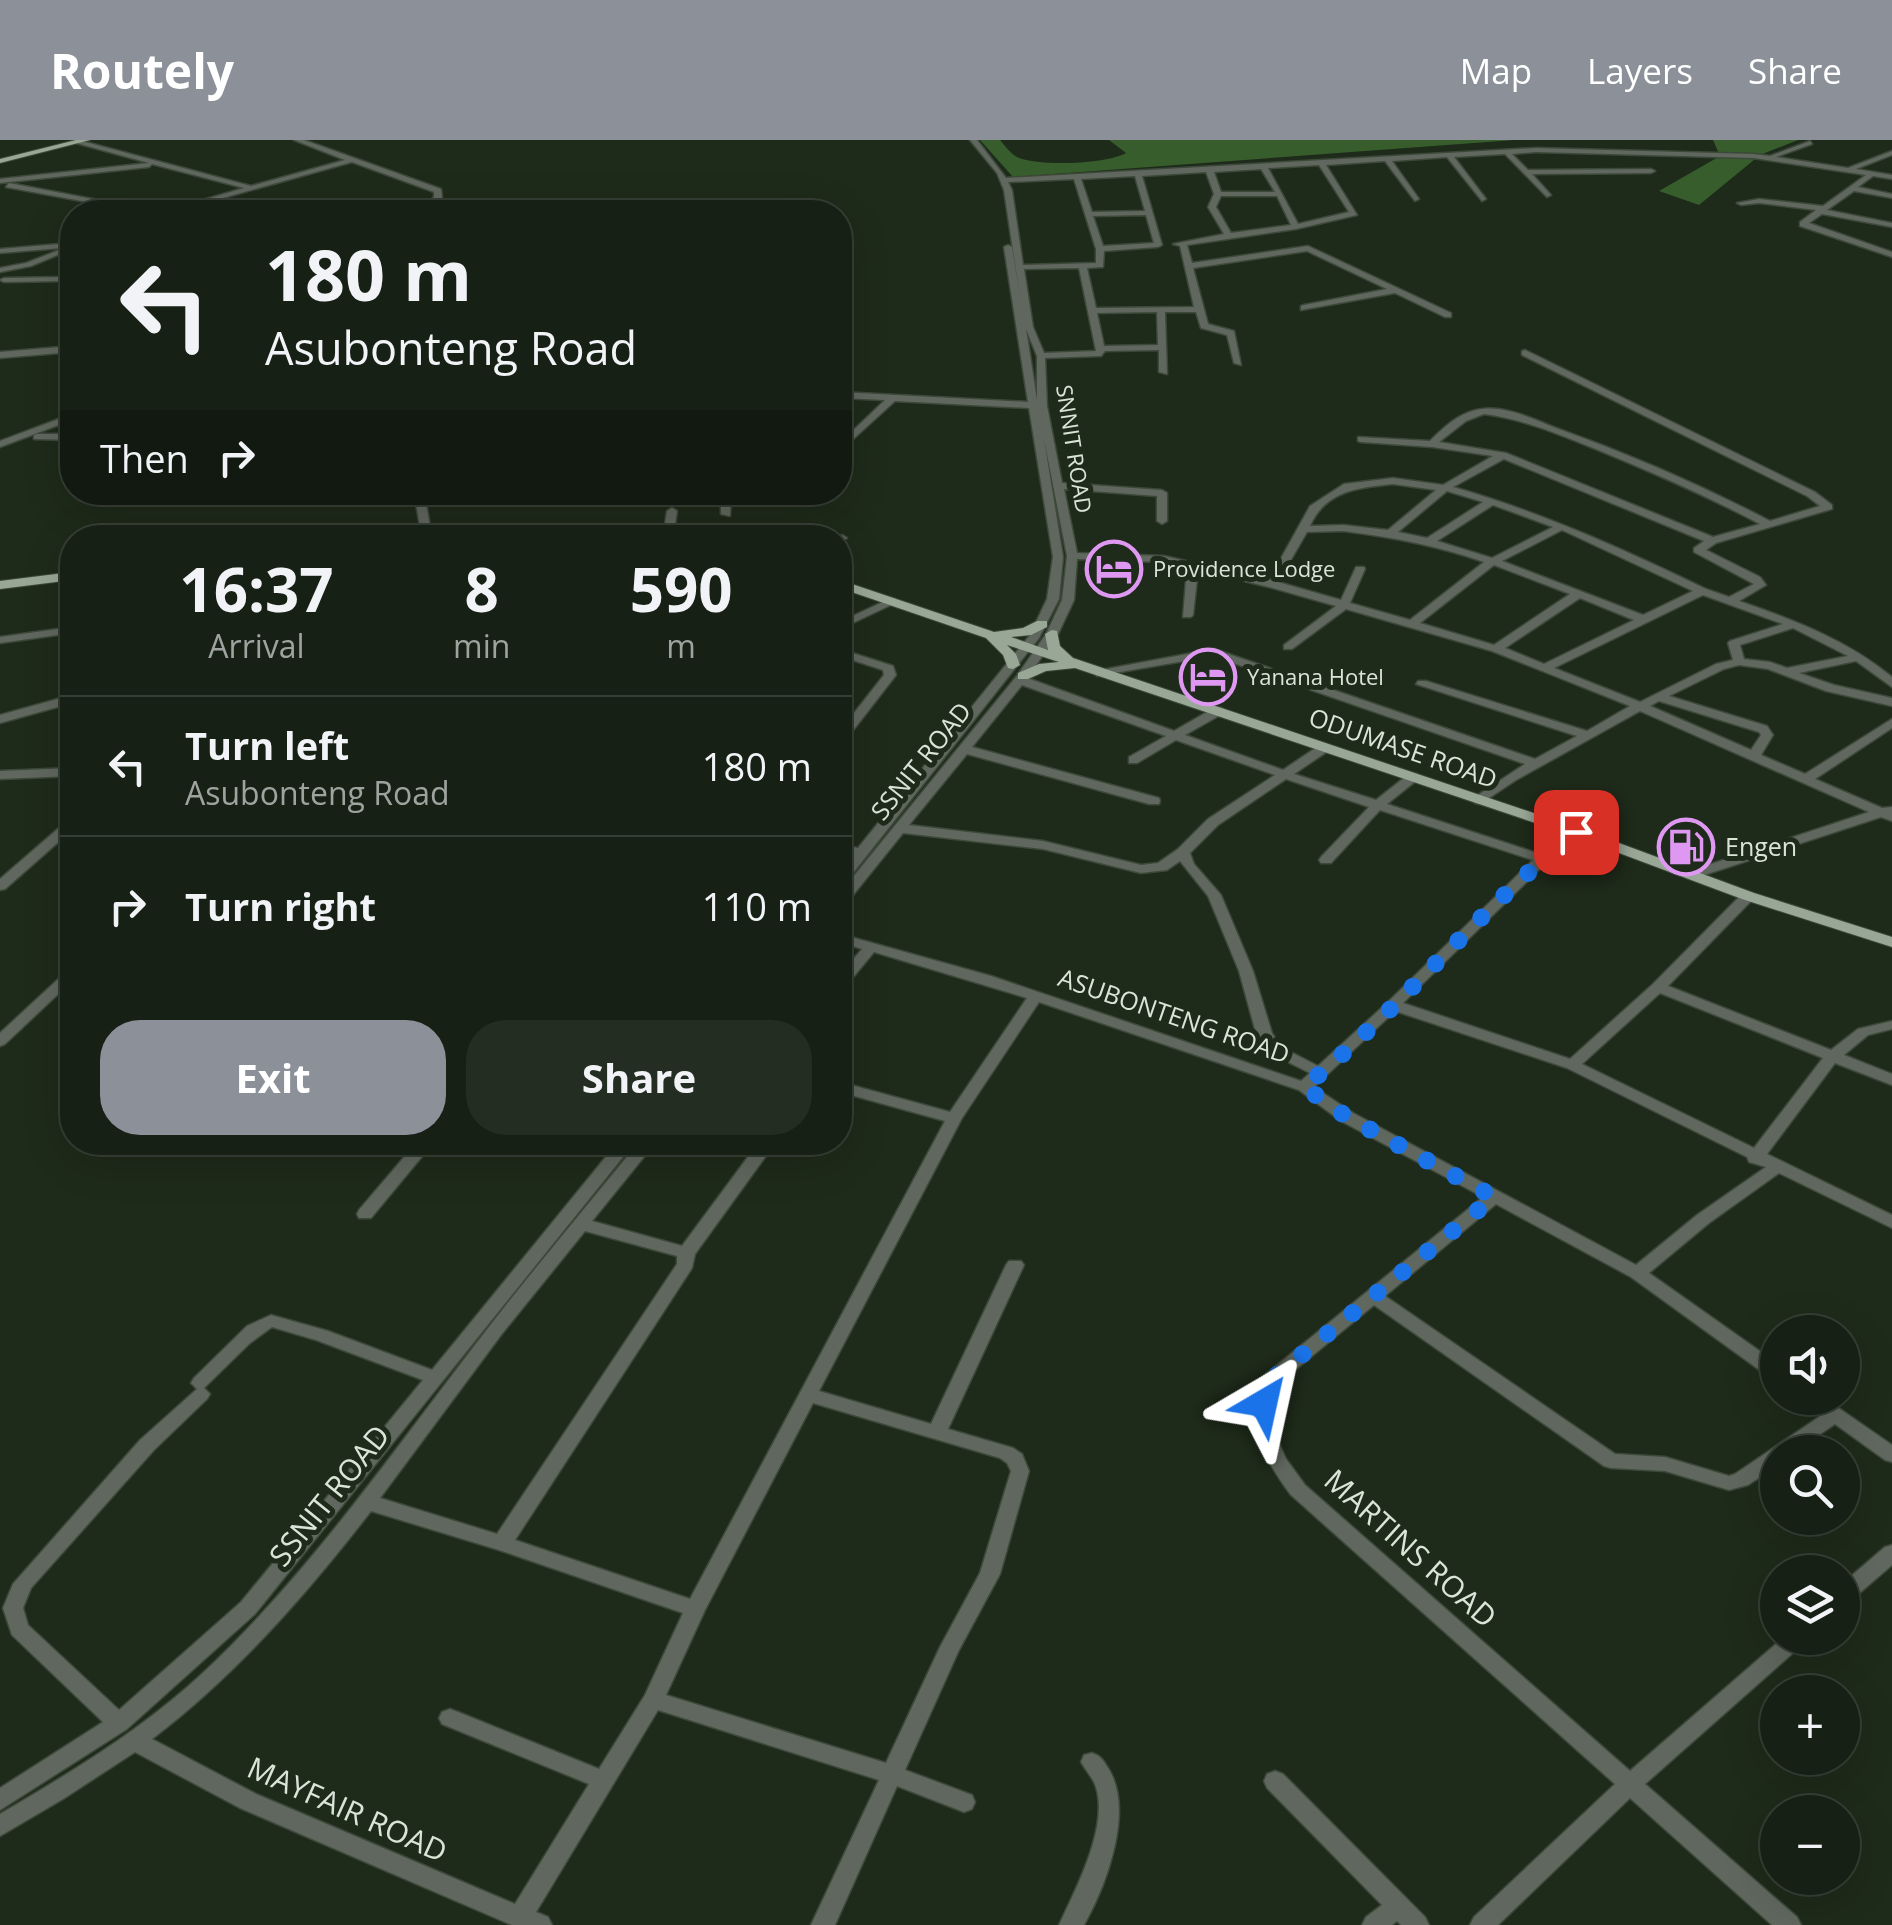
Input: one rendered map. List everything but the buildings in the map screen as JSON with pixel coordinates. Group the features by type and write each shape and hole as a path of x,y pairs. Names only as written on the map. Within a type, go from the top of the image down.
{"main road":[{"path":"0,159 79,141"},
{"path":"0,585 60,578"},
{"name":"ODUMASE ROAD","path":"852,588 1892,942"},
{"path":"986,634 1047,629 1054,649 1079,666"},
{"path":"986,634 1009,654 1019,674 1044,667 1079,666"}],"street":[{"path":"297,140 438,191 435,200"},
{"name":"SNNIT ROAD","path":"965,140 992,172 1000,191 1023,324 1041,356 1042,406 1072,556 1068,600 1033,649"},
{"name":"SNNIT ROAD","path":"974,140 1006,180 1021,267 1030,405 1058,558 1047,629"},
{"path":"79,141 250,188"},
{"path":"1769,157 1810,143"},
{"path":"1006,180 1506,152 1769,157 1892,177"},
{"path":"1506,152 1547,195"},
{"path":"1848,171 1892,152"},
{"path":"1448,154 1482,198"},
{"path":"1386,157 1415,200"},
{"path":"208,200 354,160"},
{"path":"1100,249 1158,246 1296,227 1354,213 1320,161"},
{"path":"0,183 162,164"},
{"path":"1262,165 1296,227"},
{"path":"1210,170 1218,194 1212,207 1229,236"},
{"path":"1525,172 1651,172"},
{"path":"1138,174 1158,246"},
{"path":"1872,174 1803,221 1805,226 1892,256"},
{"path":"1021,267 1100,265 1100,249 1078,177"},
{"path":"0,183 88,200"},
{"path":"1855,189 1892,196"},
{"path":"1218,194 1280,194"},
{"path":"1742,203 1759,201 1822,209 1892,225"},
{"path":"1089,214 1149,213"},
{"path":"1183,243 1204,326 1231,333 1238,364"},
{"path":"0,251 60,247"},
{"path":"1191,266 1304,248 1448,315"},
{"path":"0,270 30,267 60,251"},
{"path":"1041,356 1101,353 1083,268"},
{"path":"0,280 60,277"},
{"path":"1304,308 1395,290"},
{"path":"1162,309 1164,372"},
{"path":"1092,311 1200,309"},
{"path":"1100,350 1163,347"},
{"path":"0,355 60,350"},
{"path":"1525,353 1811,494 1828,506 1712,541 1698,550 1756,578 1761,585 1730,601"},
{"path":"852,398 1030,405"},
{"path":"852,438 896,401"},
{"path":"1432,444 1457,422 1477,412 1502,412 1553,428 1571,439 1720,498 1770,525"},
{"path":"0,444 60,422"},
{"path":"28,437 60,436"},
{"path":"1361,439 1503,455 1712,541"},
{"path":"1391,534 1447,486 1503,455"},
{"path":"1041,464 1054,463"},
{"path":"1272,584 1314,508 1342,488 1382,482 1447,486 1562,526 1702,591 1794,624 1860,657 1892,682"},
{"path":"1059,486 1162,493 1162,521"},
{"path":"1427,543 1493,500"},
{"path":"726,505 726,514"},
{"path":"670,525 672,511"},
{"path":"1304,529 1353,526 1427,543 1640,618"},
{"path":"1412,624 1490,563 1562,526"},
{"path":"1072,556 1148,557 1193,566 1272,584 1496,650 1547,666 1889,812"},
{"path":"1187,616 1193,566"},
{"path":"1288,647 1344,606 1360,569"},
{"path":"1547,666 1702,591"},
{"path":"1496,650 1578,594"},
{"path":"852,620 891,601"},
{"path":"1739,662 1734,643 1794,624"},
{"path":"0,640 60,632"},
{"name":"SSNIT ROAD","path":"852,887 964,748 1033,649"},
{"path":"1101,674 1214,652 1536,764"},
{"path":"852,655 878,661 889,668 890,675 852,724"},
{"path":"1784,672 1860,657"},
{"path":"1480,800 1588,734 1720,666 1739,662 1892,702"},
{"path":"1019,674 1176,736 1542,859"},
{"name":"SSNIT ROAD","path":"852,865 1019,674"},
{"path":"1422,684 1588,734"},
{"path":"1658,697 1763,729 1767,735 1754,756"},
{"path":"0,719 60,702"},
{"path":"1133,760 1218,711"},
{"path":"1806,779 1892,723"},
{"path":"964,748 1154,802"},
{"path":"898,828 1043,845 1141,869 1162,867 1213,822 1324,748"},
{"path":"0,775 60,772"},
{"path":"1326,860 1379,804 1414,778"},
{"path":"1692,875 1889,812"},
{"path":"1304,1087 1393,1006 1542,859 1576,832"},
{"path":"0,886 60,834"},
{"path":"852,851 861,853"},
{"path":"1182,852 1188,866 1214,895 1275,1050 1321,1073"},
{"path":"1572,1065 1658,988 1748,896"},
{"name":"ASUBONTENG ROAD","path":"852,941 1036,995 1304,1087 1347,1117 1637,1273 1760,1361"},
{"path":"852,970 871,947"},
{"path":"0,1041 60,985"},
{"path":"1658,988 1892,1080"},
{"path":"530,1921 604,1781 653,1700 695,1609 954,1118 1036,995"},
{"path":"1393,1006 1572,1065 1892,1222"},
{"path":"1755,1158 1832,1058 1863,1032 1892,1025"},
{"path":"852,1090 954,1118"},
{"path":"365,1214 415,1155"},
{"name":"SSNIT ROAD","path":"0,1800 119,1723 248,1608 616,1155"},
{"name":"SSNIT ROAD","path":"0,1826 135,1741 249,1640 367,1502 637,1155"},
{"path":"502,1543 680,1275 686,1253 758,1155"},
{"path":"1637,1273 1703,1219 1776,1168"},
{"name":"MARTINS ROAD","path":"1494,1197 1376,1298 1271,1380 1264,1403 1264,1429 1273,1459 1298,1490 1789,1925"},
{"path":"581,1224 686,1253"},
{"path":"937,1432 1015,1265"},
{"path":"1376,1298 1611,1461 1665,1464 1729,1483 1760,1467"},
{"path":"119,1723 19,1629 12,1608 23,1584 147,1445 257,1328 272,1321 288,1321 349,1348 435,1378"},
{"path":"807,1394 1006,1452 1016,1459 1020,1471 990,1574 950,1647 823,1925"},
{"path":"1806,1435 1834,1415"},
{"path":"1836,1415 1892,1455"},
{"path":"367,1502 695,1609"},
{"path":"1860,1581 1892,1553"},
{"path":"1482,1925 1629,1784 1777,1655"},
{"path":"653,1700 891,1774 964,1802"},
{"path":"450,1718 604,1781"},
{"name":"MAYFAIR ROAD","path":"135,1741 248,1801 530,1921"},
{"path":"1071,1925 1083,1908 1108,1812 1105,1783 1092,1762"},
{"path":"1275,1781 1416,1925"},
{"path":"1374,1925 1398,1906"}],"green space":[{"path":"980,140 1000,140 1017,157 1056,163 1104,160 1126,153 1109,140 1515,140 1013,177"},
{"path":"1713,140 1798,140 1760,155 1699,205 1659,191 1720,156"}],"place":[{"name":"Providence Lodge","path":"1114,569"},
{"name":"Yanana Hotel","path":"1208,677"},
{"name":"Engen","path":"1686,847"}],"route":[{"path":"1264,1403 1271,1380 1376,1298 1494,1197 1347,1117 1304,1087 1393,1006 1542,859 1576,832"}]}
